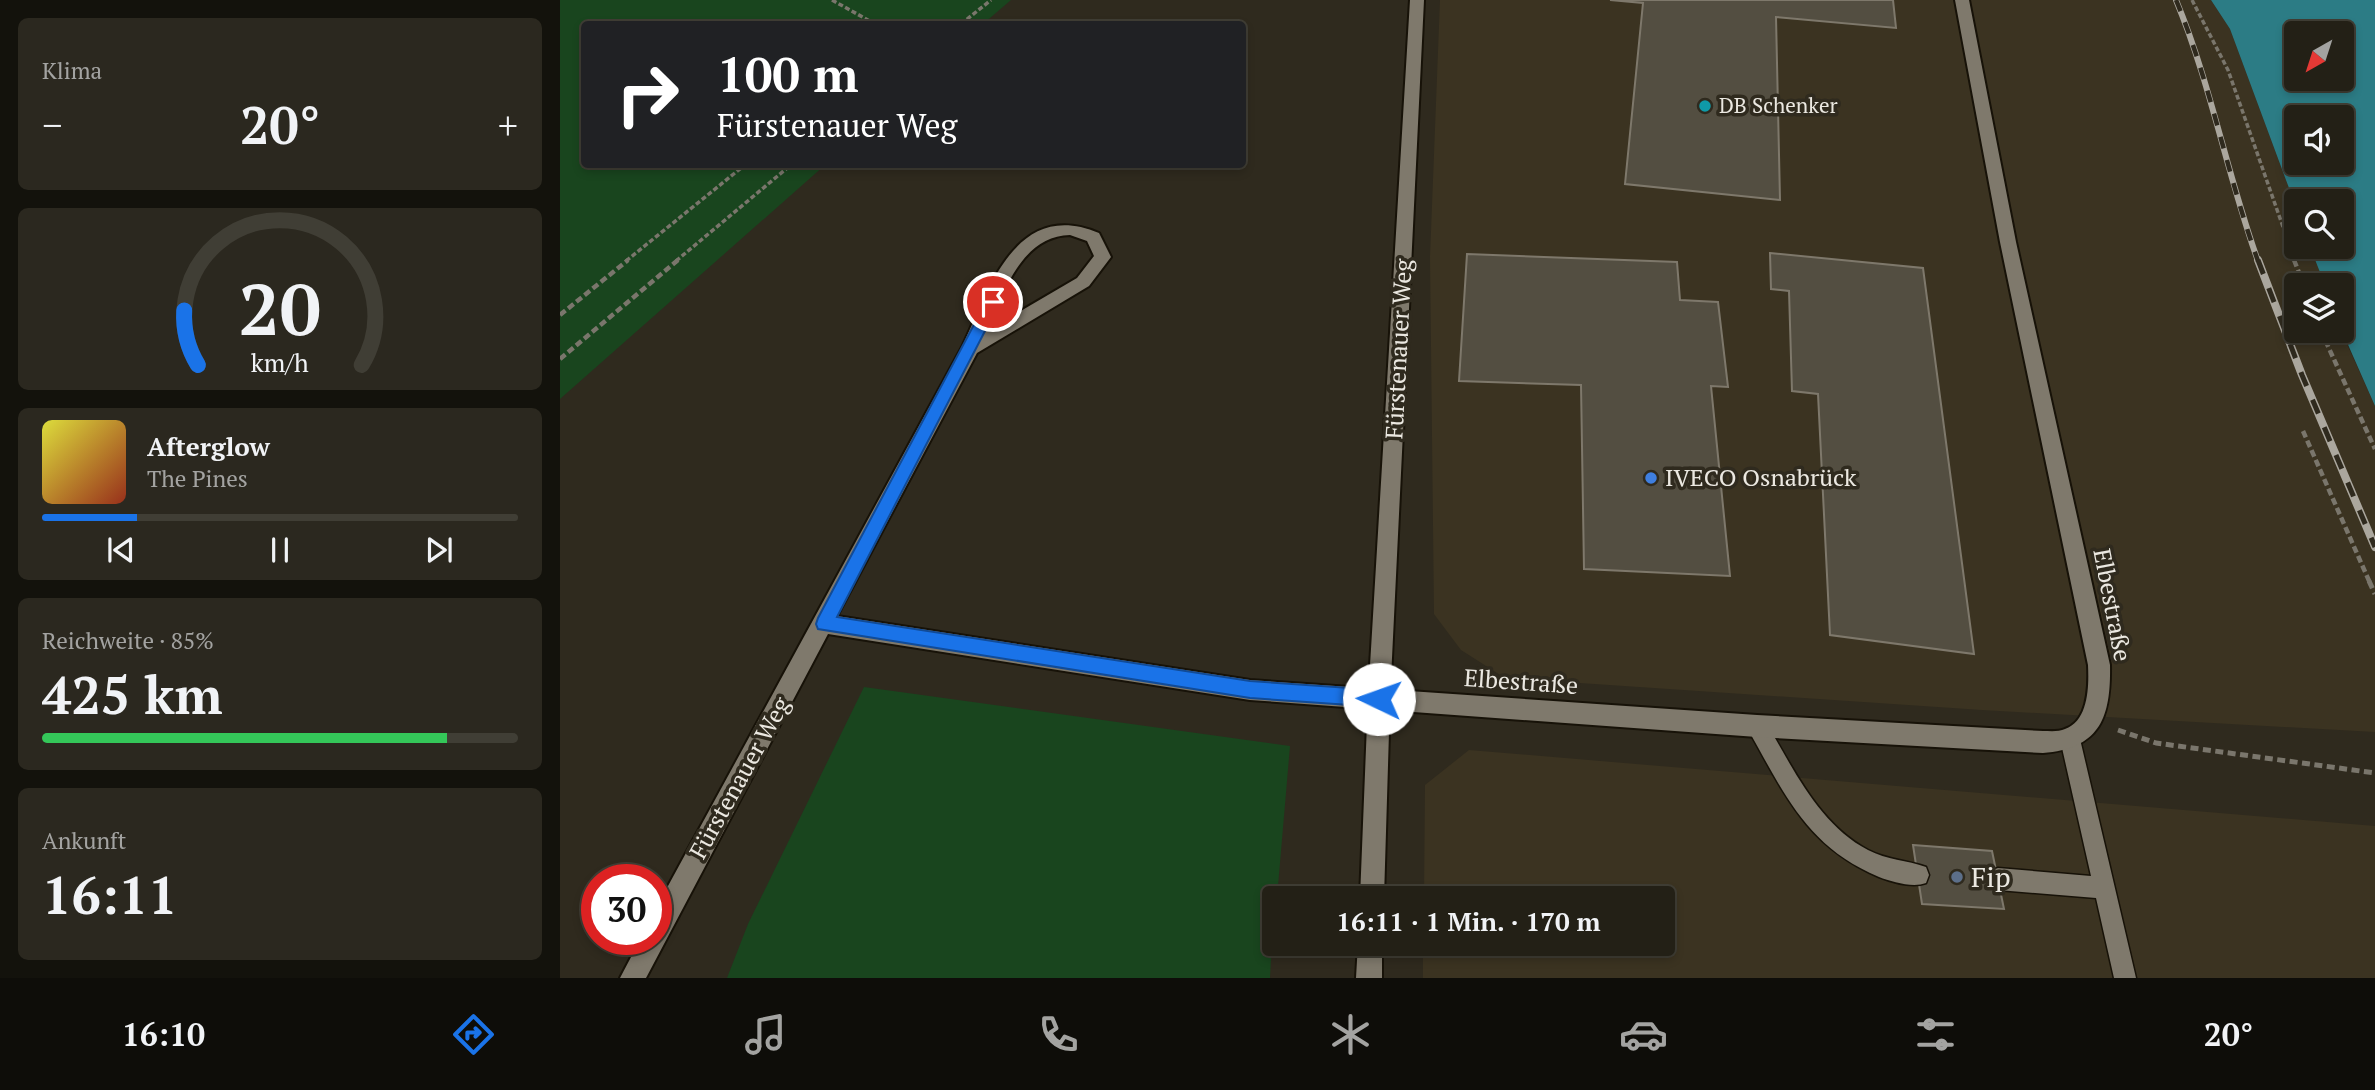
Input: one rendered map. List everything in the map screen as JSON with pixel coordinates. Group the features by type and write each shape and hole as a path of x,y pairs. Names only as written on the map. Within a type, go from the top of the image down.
{"street":[{"name":"Fürstenauer Weg","path":"1372,886 1379,699 1418,0"},
{"name":"Elbestraße","path":"1962,0 2008,242 2099,665 2100,693 2091,720"},
{"name":"Fürstenauer Weg","path":"672,904 971,348 1014,256 1039,236 1058,231 1067,229 1093,237 1103,257 1083,282 971,348"},
{"path":"824,624 1250,690 1379,699"},
{"name":"Elbestraße","path":"1379,699 1757,726 2043,742 2070,738"},
{"path":"2070,738 2091,720"},
{"path":"633,978 645,955"},
{"path":"1369,978 1370,956"}],"lane":[{"path":"1757,726 1814,821 1851,855 1892,872 1917,875"},
{"path":"2070,738 2124,978"},
{"path":"1997,879 2105,888"}],"path":[{"path":"832,0 870,21"},
{"path":"965,21 991,0"},
{"path":"2192,0 2228,70 2299,273"},
{"path":"560,315 741,168"},
{"path":"560,359 787,168"},
{"path":"2326,343 2375,449"},
{"path":"2303,431 2375,594"},
{"path":"2091,720 2156,743 2375,773"}],"shaded area":[{"path":"1440,0 2211,0 2230,29 2289,189 2284,189 2284,259 2315,259 2320,273 2284,273 2284,343 2346,343 2375,406 2375,732 1982,710 1505,678 1461,650 1434,614 1430,257"},
{"path":"1469,750 2375,826 2375,978 1423,978 1423,956 1675,956 1675,886 1424,886 1425,785"}],"green space":[{"path":"560,0 1011,0 986,21 581,21 581,168 822,168 560,399"},
{"path":"864,687 1290,746 1278,886 1262,886 1262,956 1271,956 1270,978 727,978 748,924"}],"water":[{"path":"2211,0 2375,0 2375,406 2347,343 2354,343 2354,273 2320,273 2315,259 2354,259 2354,189 2289,189 2284,175 2354,175 2354,105 2284,105 2284,175 2230,29"}],"building":[{"name":"DB Schenker","path":"1610,0 1893,0 1896,28 1776,17 1780,200 1625,184 1643,3"},
{"path":"1770,253 1923,268 1974,654 1830,635 1818,394 1792,391 1789,291 1771,289"},
{"name":"IVECO Osnabrück","path":"1467,254 1677,262 1680,300 1718,302 1728,387 1711,386 1730,576 1584,569 1581,385 1459,381"},
{"name":"Fip","path":"1913,845 1992,851 2004,909 1922,904"}],"railway":[{"path":"2176,0 2199,64 2258,261"},
{"path":"2258,260 2302,375 2375,547"}],"place":[{"name":"DB Schenker","path":"1705,106"},
{"name":"IVECO Osnabrück","path":"1651,478"},
{"name":"Fip","path":"1957,877"}],"route":[{"path":"993,302 824,624 1250,690 1379,699"}]}
